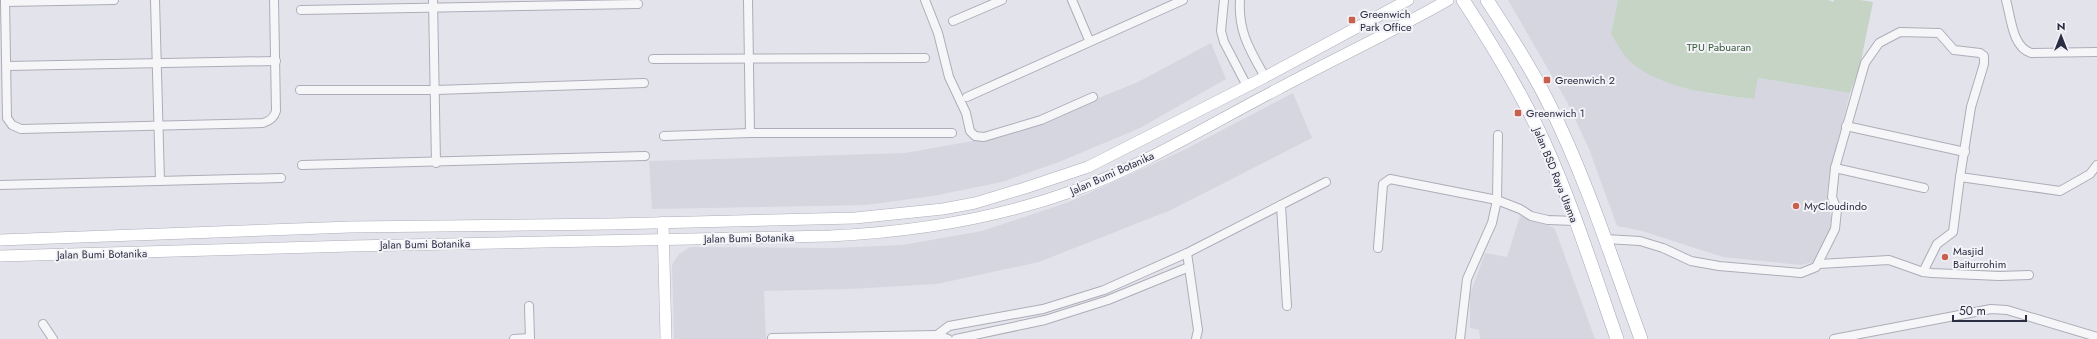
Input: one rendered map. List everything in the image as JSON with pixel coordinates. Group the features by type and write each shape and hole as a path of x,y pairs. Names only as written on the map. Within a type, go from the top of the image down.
{"main road":[{"name":"Jalan Bumi Botanika","path":"0,240 350,228 855,218 917,212 975,203 1067,175 1140,142 1408,0"},
{"name":"Jalan Bumi Botanika","path":"0,256 352,246 830,236 894,232 945,224 998,213 1073,191 1108,177 1448,0"},
{"name":"Jalan BSD Raya Utama","path":"1463,0 1495,49 1525,102 1545,143 1575,220 1617,339"},
{"name":"Jalan BSD Raya Utama","path":"1488,0 1523,56 1549,104 1585,185 1641,339"},
{"path":"1067,175 1073,191"},
{"path":"664,222 666,339"},
{"path":"350,228 352,246"}],"street":[{"path":"114,0 5,1 7,118 12,125 21,128 158,126 263,123 269,121 275,116 276,111 274,0"},
{"path":"155,0 160,181"},
{"path":"748,0 750,133"},
{"path":"925,0 938,33 949,77 962,105 970,131 975,136 984,137 1041,120 1093,97"},
{"path":"953,21 1002,0"},
{"path":"1072,0 1089,40"},
{"path":"967,97 1089,40 1183,0"},
{"path":"1224,0 1221,32 1224,42 1247,86"},
{"path":"1240,0 1243,35 1265,77"},
{"path":"2006,0 2016,40 2025,51 2031,53 2097,52"},
{"path":"434,4 436,163"},
{"path":"301,10 434,4 638,4"},
{"path":"1605,239 1640,241 1663,248 1691,261 1719,266 1801,273 1813,270 1819,264 1832,239 1837,210 1832,197 1835,168 1865,63 1879,43 1900,32 1939,33 1954,50 1980,53 1984,56 1984,64 1971,107 1953,232 1937,244 1923,272"},
{"path":"653,59 925,58"},
{"path":"7,66 276,61"},
{"path":"300,90 436,90 644,83"},
{"path":"1846,126 1965,152"},
{"path":"664,136 750,133 952,133"},
{"path":"1460,339 1467,279 1492,223 1496,200 1498,135"},
{"path":"302,165 436,163 645,156"},
{"path":"1960,178 2060,191 2090,174 2097,165"},
{"path":"1835,168 1924,188"},
{"path":"0,185 281,178"},
{"path":"1378,248 1383,184 1386,180 1390,179 1496,200 1520,209 1531,216 1548,220 1575,220"},
{"path":"937,337 949,326 1043,309 1104,290 1187,253 1326,182"},
{"path":"1281,205 1287,306"},
{"path":"1187,253 1198,330 1196,339"},
{"path":"1819,264 1889,260 1923,272 1970,275 2029,275"},
{"path":"956,339 1045,320 1108,300 1189,267"},
{"path":"514,339 530,339 529,306"},
{"path":"1834,339 1991,309 2007,310 2097,337"},
{"path":"43,324 52,339"},
{"path":"772,338 937,337 948,339"}],"shaded area":[{"path":"1508,0 1618,0 1611,34 1660,80 1711,94 1754,99 1758,78 1850,93 1829,175 1827,195 1831,219 1829,234 1820,257 1814,262 1801,265 1723,257 1642,231 1617,226 1589,149 1567,102"},
{"path":"1211,43 1226,79 1140,128 1059,162 1002,182 933,196 866,205 652,209 649,161 905,153 984,139 1054,116 1138,82"},
{"path":"1293,93 1312,138 1171,210 1039,262 937,284 850,289 764,291 766,339 674,339 672,265 679,254 690,247 833,248 902,245 982,231 1069,202 1184,150"},
{"path":"1520,216 1540,221 1555,229 1595,339 1480,339 1479,330 1470,328 1470,294 1485,253 1507,257"}],"green space":[{"name":"TPU Pabuaran","path":"1618,0 1828,0 1834,2 1834,0 1860,0 1873,2 1860,66 1850,93 1758,78 1754,99 1707,93 1675,85 1646,73 1633,64 1624,54 1611,34"}],"place":[{"name":"Greenwich Park Office","path":"1352,20"},
{"name":"Greenwich 2","path":"1547,80"},
{"name":"Greenwich 1","path":"1518,113"},
{"name":"MyCloudindo","path":"1796,206"},
{"name":"Masjid Baiturrohim","path":"1945,257"}]}
